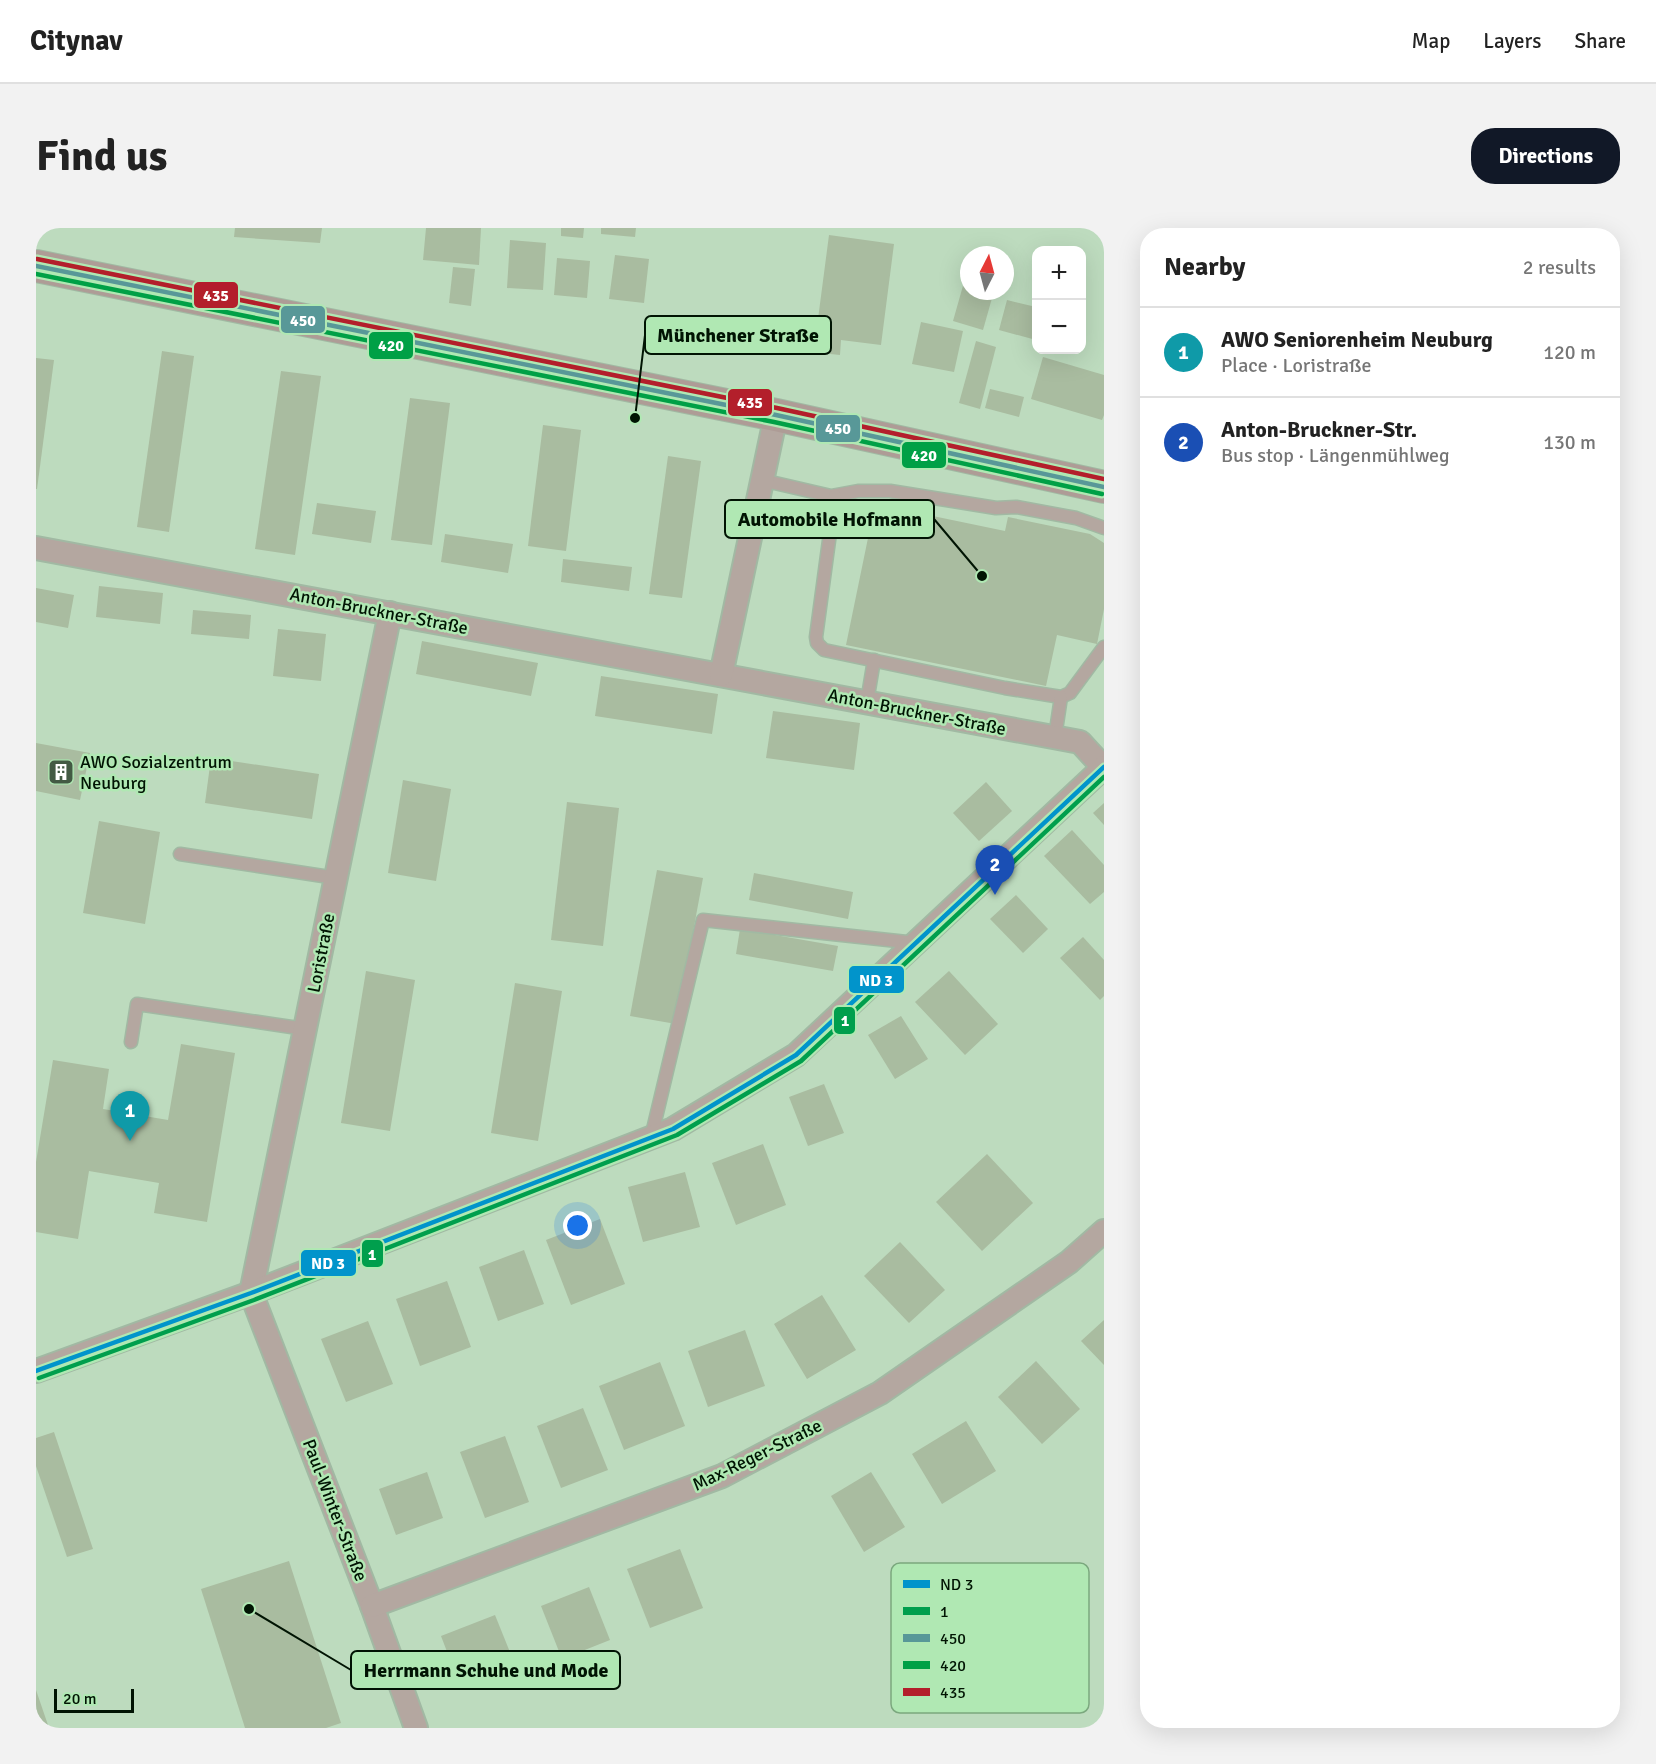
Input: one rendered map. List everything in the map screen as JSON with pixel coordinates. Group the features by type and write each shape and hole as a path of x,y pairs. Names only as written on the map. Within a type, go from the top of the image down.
{"main road":[{"path":"36,266 776,415 1104,487"}],"street":[{"path":"721,675 776,415"},
{"name":"Anton-Bruckner-Straße","path":"36,548 1080,742 1104,767"},
{"name":"Loristraße","path":"251,1293 390,613"},
{"path":"36,1371 251,1293 673,1129 796,1055 1104,767"},
{"name":"Max-Reger-Straße","path":"372,1606 722,1476 880,1393 1069,1262 1104,1232"},
{"name":"Paul-Winter-Straße","path":"251,1293 372,1606 416,1728"}],"lane":[{"path":"762,480 831,496 858,491 890,491 996,508 1016,507 1076,518 1104,528"},
{"path":"835,496 816,637 817,643 824,650 1005,688 1061,697 1070,693 1104,647"},
{"path":"867,702 874,660"},
{"path":"1055,737 1061,697"},
{"path":"180,854 336,878"},
{"path":"651,1138 703,920 916,943"},
{"path":"131,1042 137,1004 305,1029"}],"building":[{"path":"235,228 322,228 320,243 234,237"},
{"path":"426,228 481,228 479,265 423,260"},
{"path":"561,228 584,228 583,238 561,236"},
{"path":"601,228 636,228 635,237 601,234"},
{"path":"829,235 894,244 881,345 841,340 840,355 802,351 805,318 818,319"},
{"path":"510,240 546,243 543,290 507,288"},
{"path":"615,255 649,259 644,303 609,299"},
{"path":"557,258 590,261 587,298 554,295"},
{"path":"453,267 475,269 471,306 449,303"},
{"path":"960,296 960,300 991,300 983,330 953,321"},
{"path":"1007,300 1032,306 1032,339 999,330"},
{"path":"921,322 963,331 954,372 912,364"},
{"path":"976,341 996,347 980,409 959,403"},
{"path":"162,351 194,356 169,532 137,527"},
{"path":"1043,357 1104,375 1102,420 1031,399"},
{"path":"36,358 54,360 37,489 36,489"},
{"path":"281,371 321,376 295,555 255,549"},
{"path":"990,389 1024,397 1019,417 985,408"},
{"path":"410,398 450,403 432,545 391,540"},
{"path":"543,425 581,430 566,551 528,546"},
{"path":"668,456 701,461 682,598 649,594"},
{"path":"317,503 376,511 371,543 312,534"},
{"path":"875,504 1005,531 1008,517 1090,534 1104,543 1104,609 1097,644 1057,635 1046,686 846,645"},
{"path":"445,534 513,544 508,573 441,562"},
{"path":"563,559 632,567 629,591 561,582"},
{"path":"99,586 163,593 160,624 96,617"},
{"path":"36,588 74,595 68,628 36,622"},
{"path":"193,610 251,615 249,639 191,634"},
{"path":"278,629 326,634 321,681 273,676"},
{"path":"422,641 538,663 531,696 416,674"},
{"path":"601,676 718,694 712,734 595,716"},
{"path":"773,711 860,723 854,770 766,758"},
{"name":"AWO Sozialzentrum Neuburg","path":"36,743 90,753 80,800 36,791"},
{"path":"211,758 319,774 312,819 205,803"},
{"path":"403,780 451,789 436,881 388,873"},
{"path":"986,782 1012,811 979,841 953,813"},
{"path":"567,802 619,808 603,946 551,940"},
{"path":"1104,803 1104,825 1093,813"},
{"path":"99,821 160,832 145,924 83,913"},
{"path":"1072,830 1104,865 1104,892 1090,904 1044,856"},
{"path":"657,870 703,878 676,1024 630,1016"},
{"path":"754,873 853,892 848,919 749,900"},
{"path":"1016,895 1048,929 1023,953 990,919"},
{"path":"740,929 838,946 833,971 736,954"},
{"path":"1083,937 1104,960 1104,996 1100,1000 1060,958"},
{"path":"366,971 415,980 390,1131 341,1123"},
{"path":"949,971 998,1024 965,1055 915,1002"},
{"path":"515,983 562,991 538,1141 491,1133"},
{"path":"901,1016 928,1059 895,1079 868,1035"},
{"path":"181,1044 235,1053 207,1222 154,1213 159,1183 89,1171 78,1239 36,1232 36,1162 53,1060 109,1069 103,1109 168,1120"},
{"path":"824,1084 844,1133 808,1146 789,1097"},
{"path":"763,1144 786,1205 736,1225 712,1163"},
{"path":"987,1154 1033,1203 982,1251 936,1202"},
{"path":"685,1172 700,1227 643,1242 628,1187"},
{"path":"600,1219 625,1284 571,1305 546,1240"},
{"path":"900,1242 945,1290 909,1323 864,1276"},
{"path":"524,1250 544,1304 498,1321 479,1267"},
{"path":"447,1281 471,1347 420,1366 396,1299"},
{"path":"822,1295 856,1350 807,1379 774,1324"},
{"path":"1104,1320 1104,1365 1081,1341"},
{"path":"368,1321 393,1384 346,1402 321,1339"},
{"path":"745,1330 765,1386 708,1407 688,1351"},
{"path":"1036,1361 1080,1409 1042,1444 998,1397"},
{"path":"660,1362 685,1426 624,1450 599,1386"},
{"path":"583,1408 608,1470 561,1488 537,1426"},
{"path":"966,1421 996,1471 942,1504 912,1454"},
{"path":"54,1432 93,1549 67,1557 36,1466 36,1438"},
{"path":"505,1436 529,1502 485,1518 460,1452"},
{"path":"427,1472 443,1518 396,1535 379,1489"},
{"path":"871,1472 905,1527 864,1552 831,1496"},
{"path":"680,1549 703,1608 650,1628 627,1569"},
{"path":"289,1561 341,1723 326,1728 245,1728 201,1589"},
{"path":"589,1587 610,1640 562,1659 541,1606"},
{"path":"495,1615 516,1667 461,1688 441,1636"},
{"path":"36,1690 49,1728 36,1728"}],"transit line":[{"name":"435","path":"37,259 777,408 1104,479"},
{"name":"450","path":"36,266 776,415 1104,487"},
{"name":"420","path":"36,274 774,422 1102,494"},
{"path":"36,1371 251,1293 673,1129 796,1055 1104,767"},
{"name":"1","path":"39,1378 254,1300 677,1135 801,1061 1104,777"}],"place":[{"name":"Münchener Straße","path":"635,418"},
{"name":"Automobile Hofmann","path":"982,576"},
{"name":"AWO Sozialzentrum Neuburg","path":"61,772"},
{"name":"Anton-Bruckner-Str.","path":"995,895"},
{"name":"AWO Seniorenheim Neuburg","path":"130,1141"},
{"name":"Herrmann Schuhe und Mode","path":"249,1609"}]}
